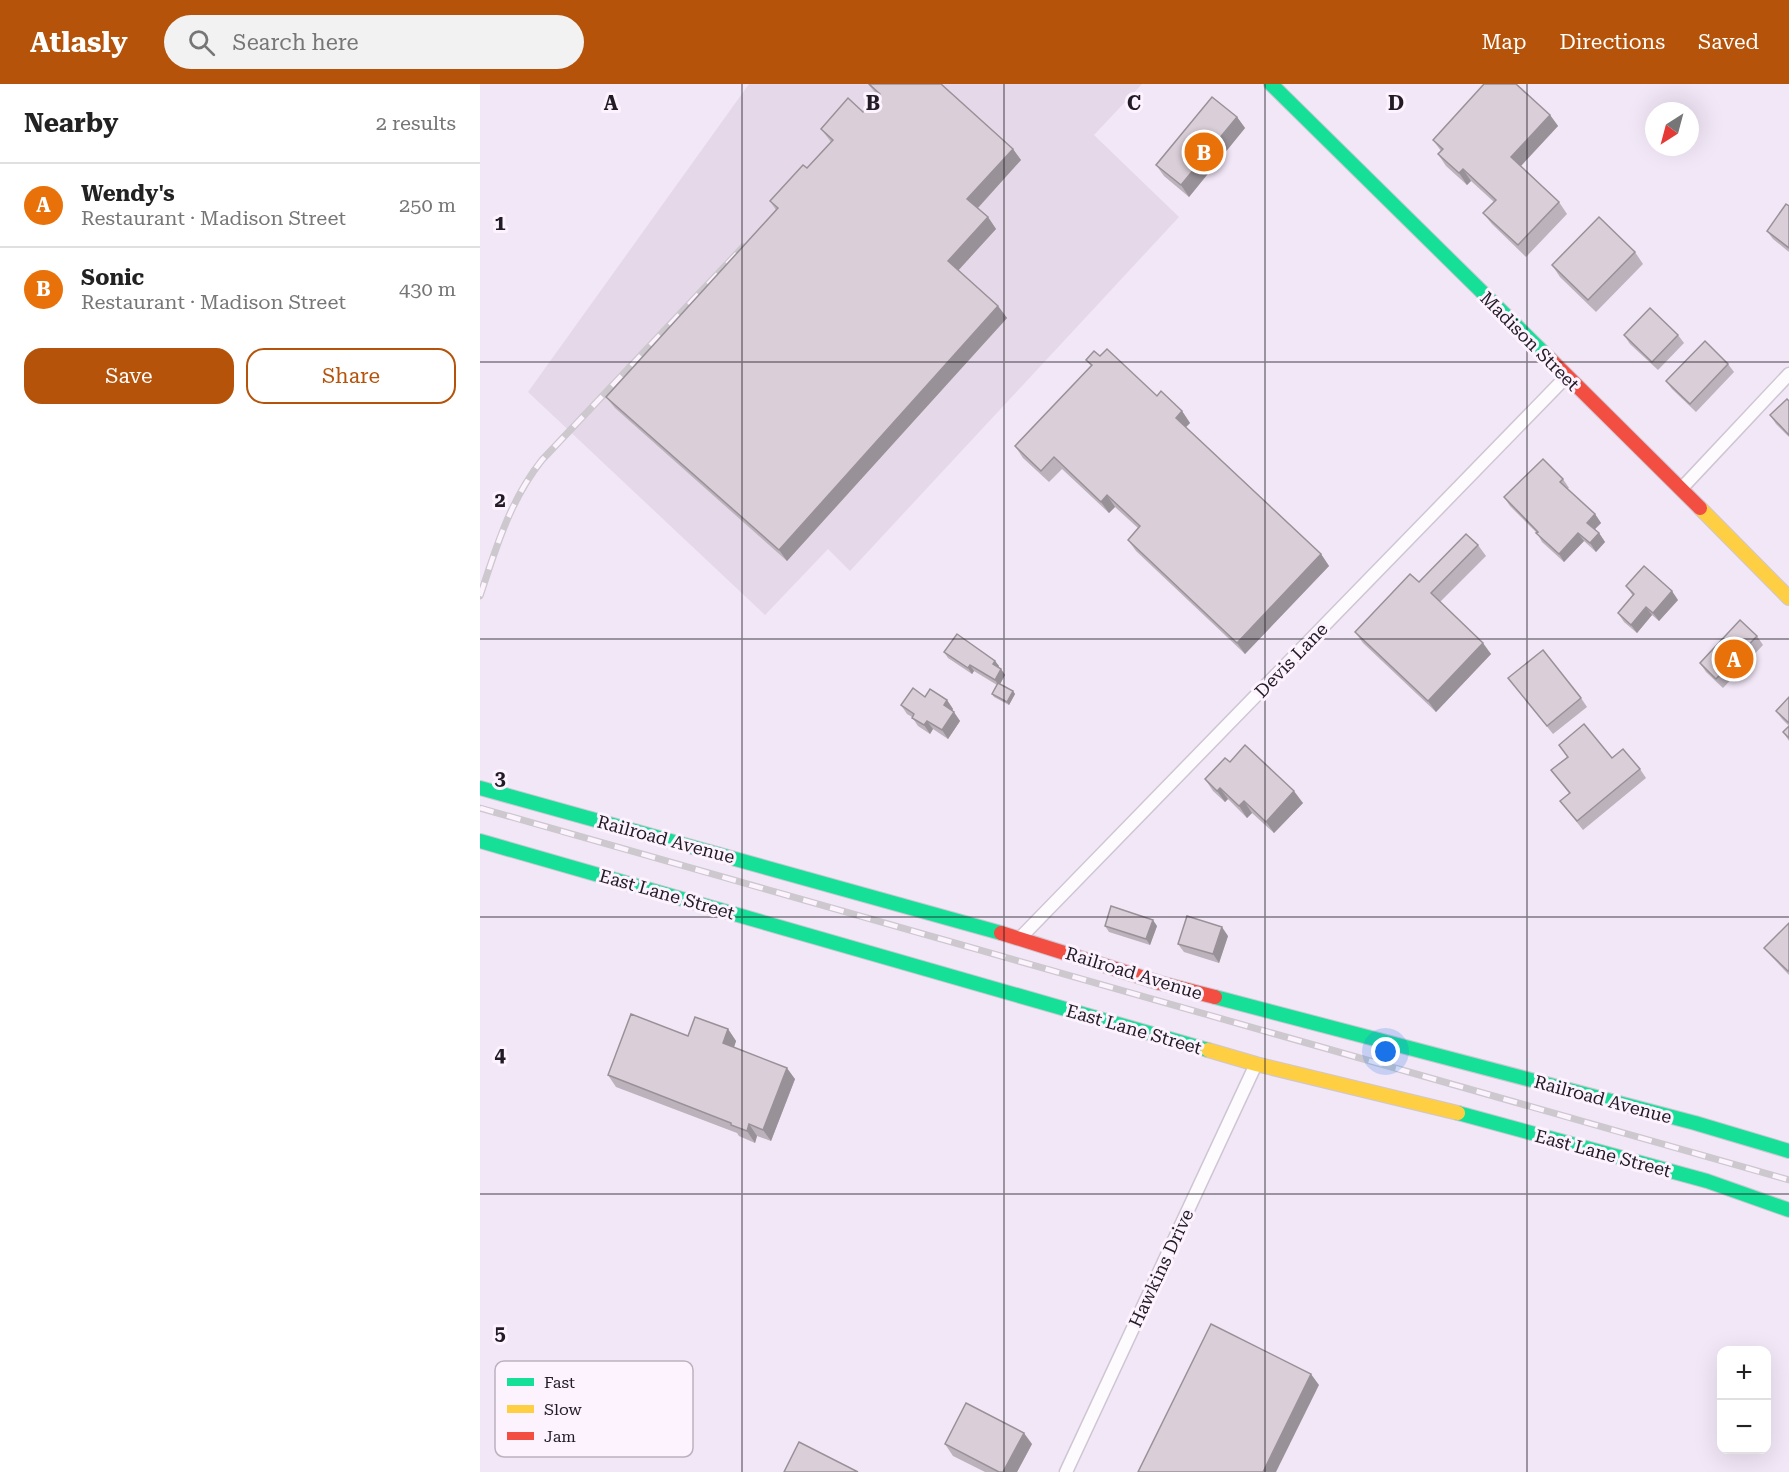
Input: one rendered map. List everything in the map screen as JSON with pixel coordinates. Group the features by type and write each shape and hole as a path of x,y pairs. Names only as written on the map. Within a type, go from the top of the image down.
{"street":[{"name":"Madison Street","path":"1271,84 1789,598"},
{"path":"1681,489 1789,374"},
{"name":"Devis Lane","path":"1028,940 1021,937 1566,376"},
{"name":"Railroad Avenue","path":"480,788 1028,940 1160,983 1695,1123 1789,1151"},
{"name":"East Lane Street","path":"480,841 1256,1064 1468,1115 1707,1181 1789,1210"},
{"name":"Hawkins Drive","path":"1066,1472 1256,1064"}],"shaded area":[{"path":"749,84 1142,84 1094,135 1179,217 850,571 828,549 765,615 528,392"}],"building":[{"path":"869,84 941,84 1013,149 967,199 988,217 948,261 998,306 779,550 606,397 778,208 770,201 803,165 807,168 833,140 821,129 848,98 863,112 880,94"},
{"path":"1484,84 1516,84 1550,115 1511,157 1559,202 1518,245 1483,213 1496,200 1463,169 1459,173 1438,154 1443,149 1433,140"},
{"path":"1212,97 1237,117 1181,185 1156,165"},
{"path":"1786,204 1789,206 1789,248 1767,231"},
{"path":"1599,217 1635,252 1588,300 1552,265"},
{"path":"1650,308 1678,335 1652,362 1624,335"},
{"path":"1705,341 1728,364 1690,404 1666,381"},
{"path":"1107,349 1157,396 1161,391 1182,411 1176,418 1321,554 1237,643 1128,540 1140,526 1107,495 1101,502 1054,457 1041,471 1015,446 1092,365 1086,360 1094,351 1100,356"},
{"path":"1787,399 1789,401 1789,435 1770,415"},
{"path":"1543,459 1563,479 1560,482 1595,514 1587,523 1599,533 1590,543 1578,533 1559,554 1536,533 1538,532 1504,497"},
{"path":"1466,534 1478,545 1431,593 1483,643 1428,701 1355,632 1410,574 1419,582"},
{"path":"1644,566 1672,591 1653,613 1646,607 1631,625 1618,613 1634,594 1626,586"},
{"path":"1740,620 1757,636 1716,679 1700,663"},
{"path":"957,634 995,661 993,664 1001,669 995,680 970,665 968,668 944,652"},
{"path":"1543,650 1581,698 1547,726 1508,678"},
{"path":"998,683 1013,691 1007,702 992,694"},
{"path":"913,688 925,697 930,689 947,700 944,705 954,712 942,730 927,721 924,725 912,718 914,714 901,705"},
{"path":"1789,697 1789,723 1776,711"},
{"path":"1584,724 1612,758 1623,749 1640,769 1577,821 1560,801 1570,793 1551,770 1568,757 1559,745"},
{"path":"1789,726 1789,738 1783,732"},
{"path":"1245,745 1294,791 1266,822 1244,801 1239,806 1220,788 1217,791 1205,779 1225,758 1230,762"},
{"path":"1111,906 1153,920 1146,939 1105,926"},
{"path":"1187,916 1222,927 1213,954 1178,944"},
{"path":"1789,923 1789,971 1788,971 1764,948"},
{"path":"631,1014 688,1036 695,1017 728,1029 723,1043 787,1068 763,1130 749,1124 747,1131 608,1075"},
{"path":"1211,1324 1311,1374 1263,1472 1138,1472"},
{"path":"966,1403 1024,1433 1003,1472 945,1444"},
{"path":"799,1442 858,1472 784,1472"}],"railway":[{"path":"480,596 498,542 513,508 521,491 542,460 743,247"},
{"path":"480,808 1789,1180"}],"traffic: fast":[{"path":"1271,84 1550,359"},
{"path":"480,788 1001,933"},
{"path":"480,841 1208,1050"},
{"path":"1215,997 1695,1123 1789,1151"},
{"path":"1458,1113 1707,1181 1789,1210"}],"traffic: slow":[{"path":"1700,508 1789,598"},
{"path":"1208,1050 1256,1064 1458,1113"}],"traffic: jam":[{"path":"1550,359 1700,508"},
{"path":"1001,933 1160,983 1215,997"}],"place":[{"name":"Sonic","path":"1204,152"},
{"name":"Wendy's","path":"1734,659"}]}
